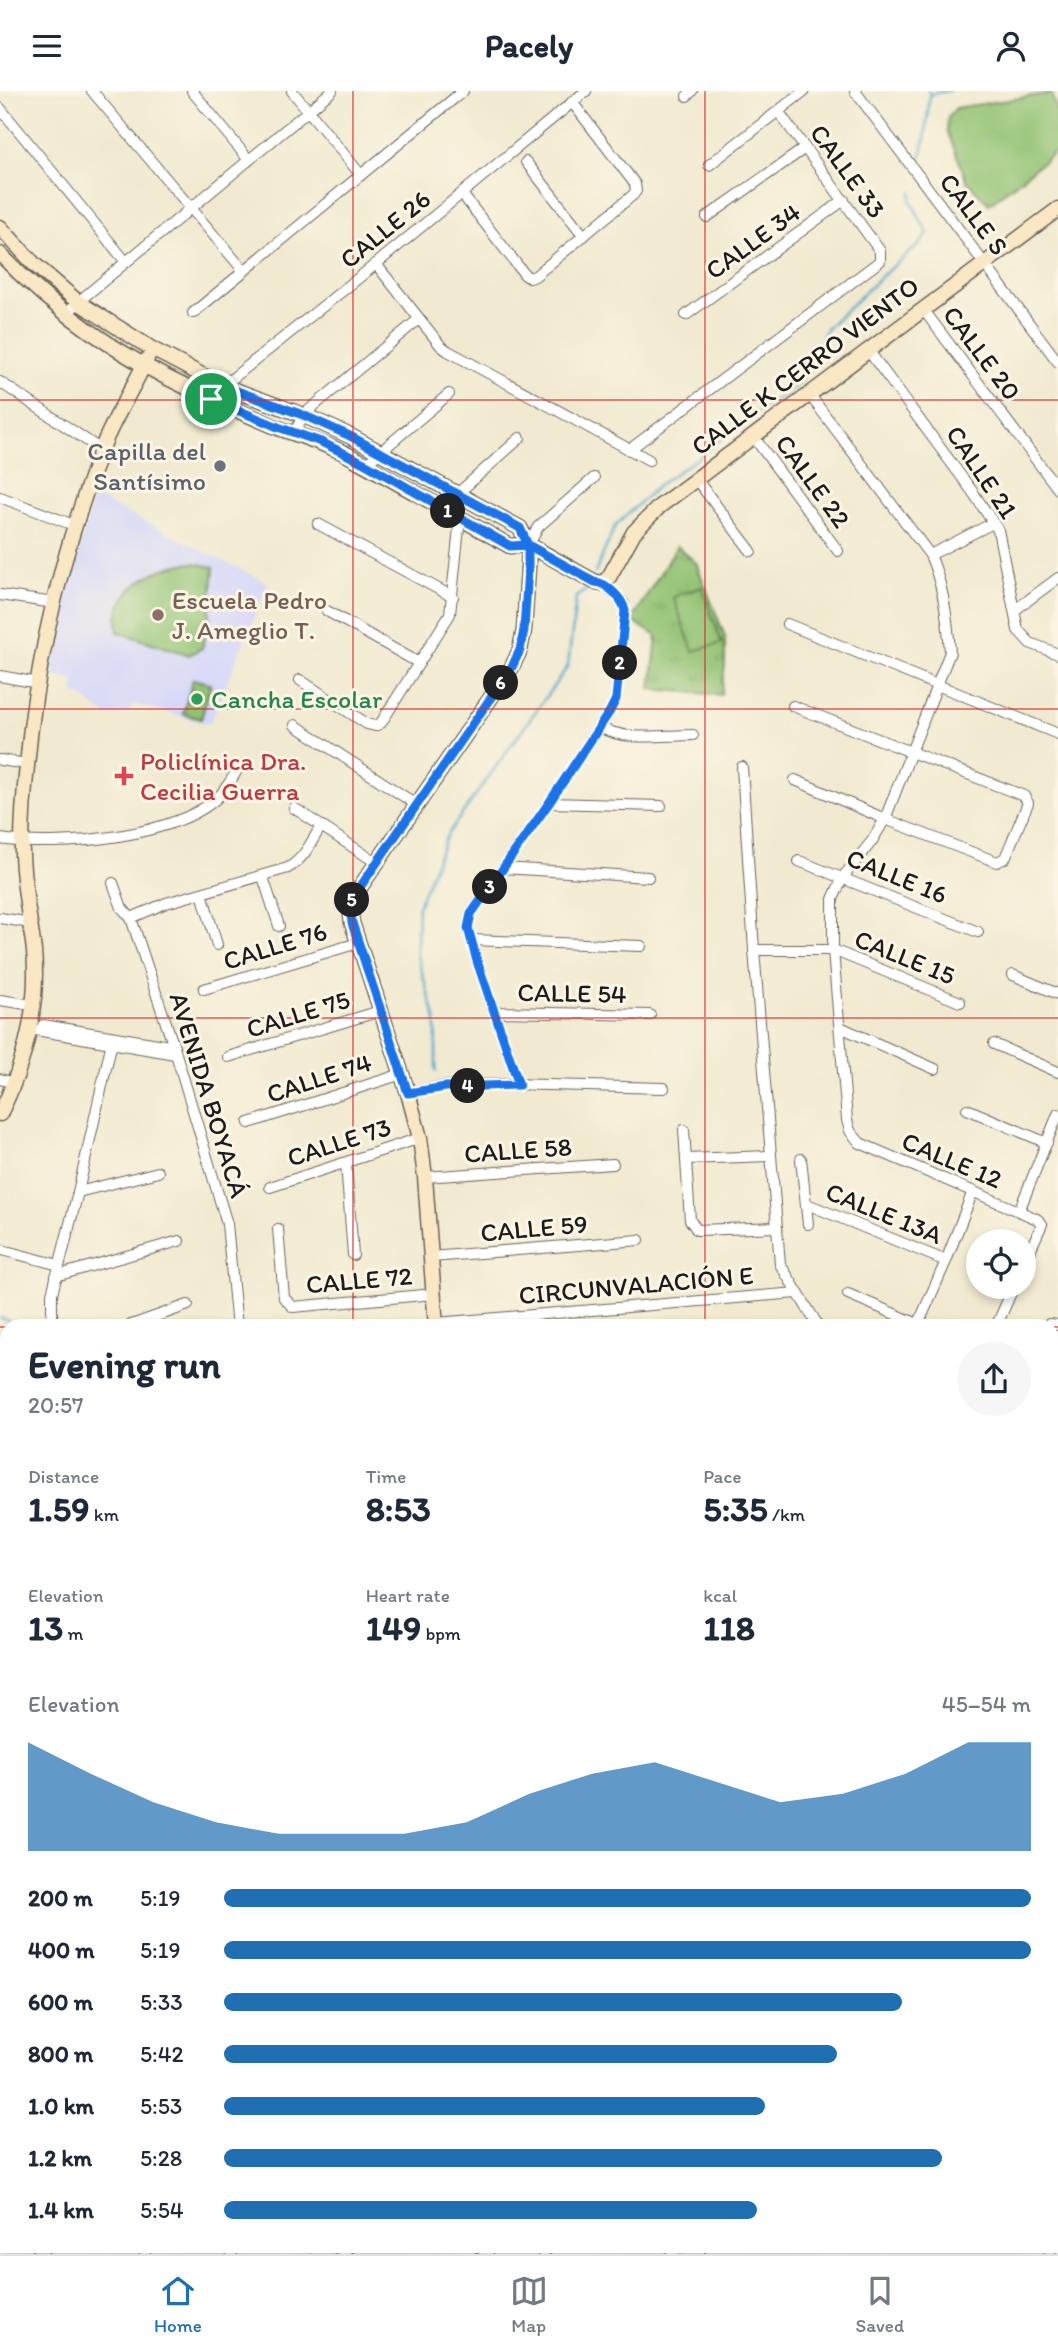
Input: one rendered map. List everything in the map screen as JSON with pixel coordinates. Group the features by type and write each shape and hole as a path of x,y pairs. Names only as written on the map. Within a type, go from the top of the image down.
{"street":[{"path":"92,91 244,271"},
{"path":"192,91 249,160"},
{"path":"292,91 361,175"},
{"path":"66,315 78,302 332,91"},
{"path":"193,313 463,91"},
{"name":"CALLE 26","path":"211,399 223,386 586,91"},
{"path":"709,165 804,91"},
{"name":"CALLE S","path":"855,91 1058,362"},
{"path":"462,194 525,275 535,277 636,191 635,184 572,102"},
{"path":"0,108 126,262"},
{"name":"CALLE 33","path":"629,450 876,265 881,257 880,251 778,111"},
{"path":"707,217 805,148"},
{"path":"526,162 584,236"},
{"name":"CALLE 34","path":"686,315 844,200"},
{"name":"CALLE K CERRO VIENTO","path":"603,583 645,519 1058,209"},
{"path":"0,227 34,264 78,302 152,349 223,386 303,415 350,436 520,528 528,545"},
{"path":"0,254 66,315 144,365 211,399 321,442 366,464 510,546 528,545 595,582 603,583 623,602 625,611 616,699 549,803 471,914 468,928 471,940 519,1085"},
{"path":"22,277 34,264"},
{"path":"376,264 441,346 649,460"},
{"name":"CALLE 20","path":"923,309 1058,489"},
{"path":"295,433 303,415 419,319"},
{"path":"0,1114 15,1083 31,1026 33,1005 34,955 22,842 27,764 38,683 54,603 101,450 152,349"},
{"name":"CALLE 21","path":"868,350 993,523 1002,540 1016,623 1023,638 1058,654"},
{"path":"0,382 101,450"},
{"path":"366,464 449,394"},
{"path":"809,394 930,555 936,569 948,630 950,652 939,685 885,818 872,842 843,877 833,899 833,950 840,1027 935,1069"},
{"name":"CALLE 22","path":"753,436 838,551"},
{"path":"456,495 520,438"},
{"path":"436,1319 420,1138 402,1074 358,943 350,907 356,893 512,667 520,650 524,630 528,545 538,527 594,478"},
{"path":"695,479 751,551"},
{"path":"300,680 368,724 375,726 381,723 450,614 460,518 456,495"},
{"path":"0,497 76,526"},
{"path":"930,555 993,523"},
{"path":"318,524 453,597"},
{"path":"1015,610 1058,578"},
{"path":"0,595 54,603"},
{"path":"327,611 419,663"},
{"path":"787,624 1058,734"},
{"path":"0,676 38,683"},
{"path":"793,706 1024,796 1028,803 1005,858 997,862 795,780"},
{"path":"295,725 416,805"},
{"path":"600,727 611,734 631,736 693,735"},
{"path":"0,760 27,764"},
{"path":"0,839 22,842 105,837 164,826 190,814 221,794 240,766"},
{"path":"742,767 775,1227 780,1264 815,1319"},
{"path":"549,803 661,806"},
{"path":"294,808 377,863"},
{"path":"131,918 166,903 263,877 297,863 321,825"},
{"name":"CALLE 16","path":"799,861 978,932"},
{"path":"503,868 648,877"},
{"path":"263,877 279,926"},
{"name":"AVENIDA BOYACÁ","path":"113,883 122,908 131,918 226,1224 236,1319"},
{"path":"202,893 217,944"},
{"path":"0,918 30,923"},
{"path":"471,940 641,946"},
{"name":"CALLE 76","path":"204,989 358,943"},
{"path":"754,950 833,950"},
{"name":"CALLE 15","path":"833,950 960,1002"},
{"path":"1013,975 1058,994"},
{"path":"0,1000 33,1005"},
{"name":"CALLE 75","path":"228,1057 380,1011"},
{"name":"CALLE 54","path":"494,1012 650,1015"},
{"path":"31,1026 174,1050"},
{"name":"CALLE 12","path":"840,1027 847,1120 850,1131 860,1143 1019,1211 1042,1224 1036,1237"},
{"path":"52,1319 52,1294 113,1041"},
{"path":"994,1044 1058,1072"},
{"name":"CALLE 74","path":"249,1123 402,1074"},
{"path":"0,1079 15,1083"},
{"path":"408,1093 446,1087 519,1085 664,1088"},
{"path":"967,1108 1047,1143"},
{"path":"1019,1211 1058,1114"},
{"path":"684,1130 690,1220 698,1230 775,1227"},
{"name":"CALLE 73","path":"270,1187 420,1138"},
{"path":"686,1159 770,1156"},
{"path":"802,1159 808,1224"},
{"path":"346,1163 353,1255"},
{"name":"CALLE 58","path":"425,1177 613,1164"},
{"path":"78,1192 158,1172"},
{"path":"921,1319 973,1191"},
{"name":"CALLE 13A","path":"807,1204 946,1261"},
{"name":"CALLE 72","path":"278,1229 284,1298 293,1307 434,1294"},
{"name":"CALLE 59","path":"431,1257 639,1240"},
{"path":"56,1276 179,1241"},
{"path":"2,1250 59,1265"},
{"name":"CIRCUNVALACIÓN E","path":"504,1319 797,1293"},
{"path":"848,1294 904,1319"},
{"path":"1000,1319 1008,1299"},
{"path":"149,1319 188,1305"}],"shaded area":[{"name":"Escuela Pedro J. Ameglio T.","path":"93,496 268,583 210,724 133,704 128,713 107,716 72,692 75,681 49,674 59,623"}],"green space":[{"path":"1051,93 1058,115 1058,150 989,204 967,181 947,130 948,117 956,108"},
{"path":"677,546 696,563 725,637 721,695 651,689 657,636 631,621"},
{"path":"193,563 214,567 209,621 202,648 189,655 118,632 117,617 121,603 139,582 165,569"},
{"path":"701,587 722,643 693,651 673,597"},
{"name":"Cancha Escolar","path":"193,679 211,684 201,719 183,714"}],"waterway":[{"path":"928,91 930,94 949,91"},
{"path":"919,165 930,94"},
{"path":"595,573 615,526 661,483 698,458 746,419 794,388 814,364 826,329 919,245 928,234 911,201 912,192"},
{"path":"436,1071 436,1020 417,956 418,906 447,835 568,666 576,597 586,590"}],"place":[{"name":"Capilla del Santísimo","path":"220,466"},
{"name":"Escuela Pedro J. Ameglio T.","path":"158,615"},
{"name":"Cancha Escolar","path":"197,699"},
{"name":"Policlínica Dra. Cecilia Guerra","path":"124,776"}],"route":[{"path":"211,399 223,386 318,421 520,528 528,545 524,630 520,650 512,667 356,893 350,907 358,943 408,1093 446,1087 519,1085 477,961 468,928 471,914 549,803 616,699 625,611 623,602 603,583 595,582 528,545 510,546 366,464 321,442 211,399"}]}
